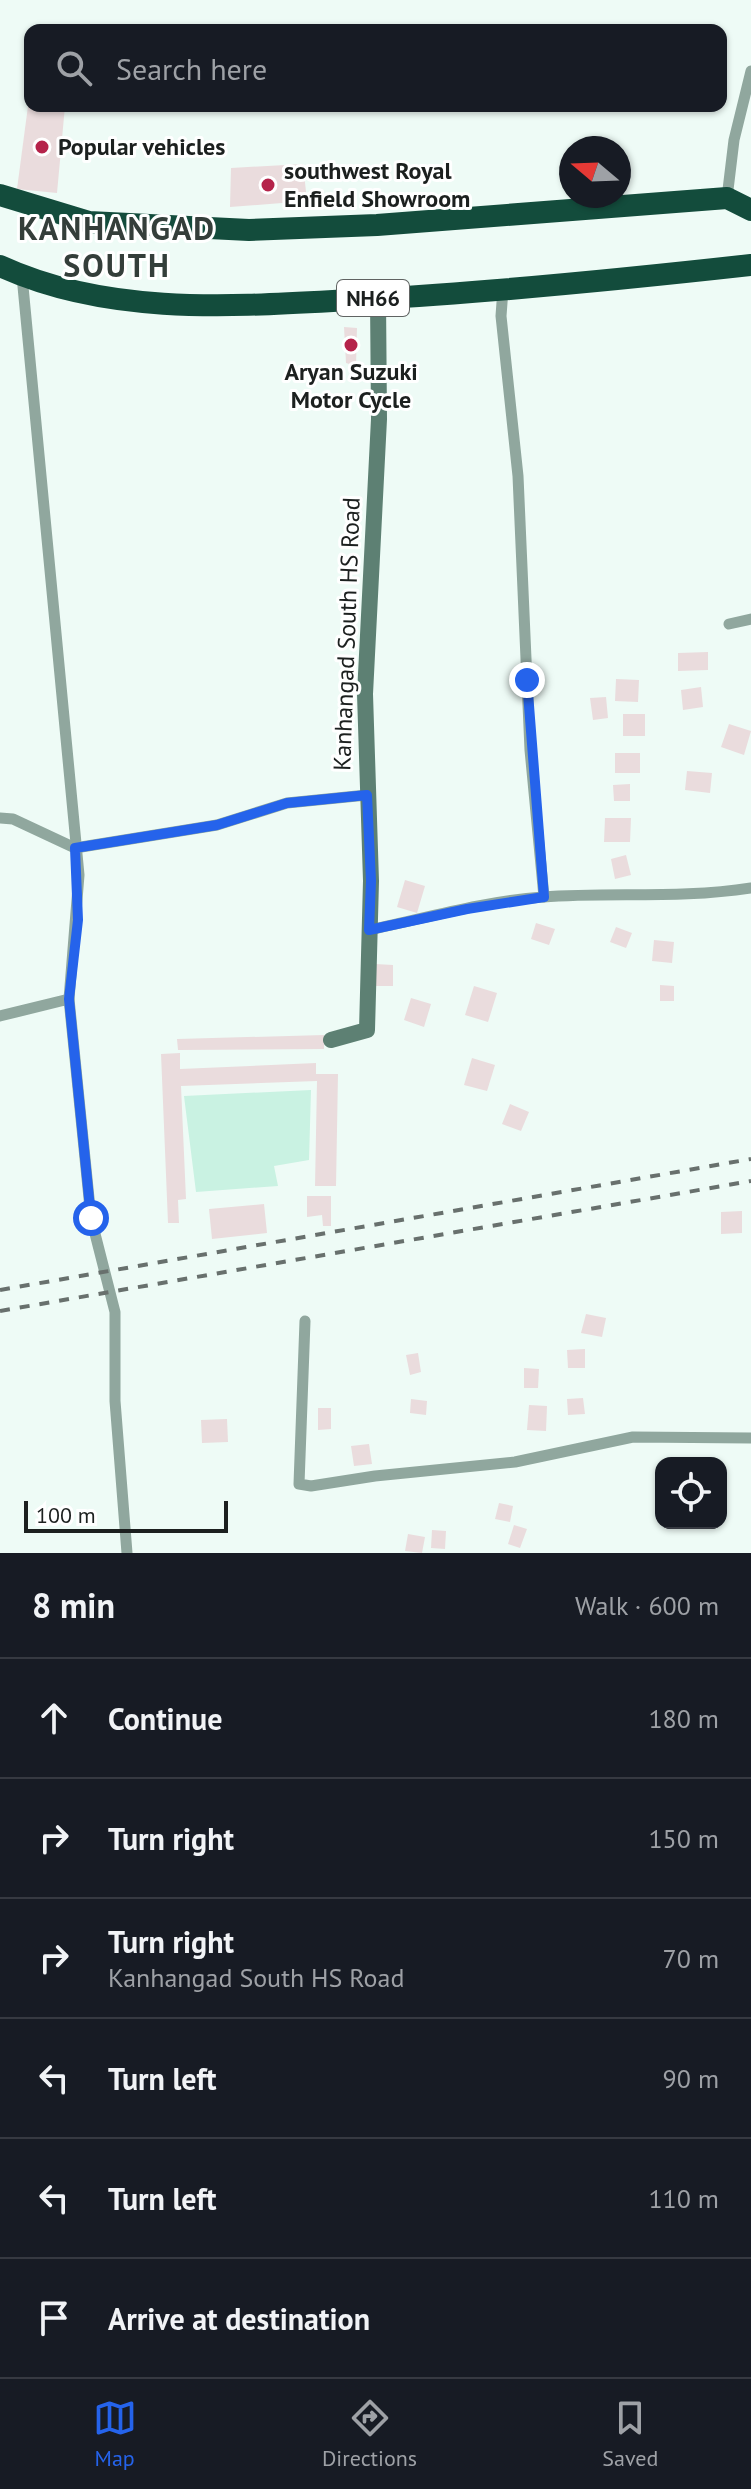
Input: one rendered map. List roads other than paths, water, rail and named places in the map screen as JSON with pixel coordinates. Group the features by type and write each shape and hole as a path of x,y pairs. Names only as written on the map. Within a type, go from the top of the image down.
{"highway":[{"path":"0,195 89,222 249,230 377,225 505,212 727,198 751,210"},
{"name":"NH66","path":"0,266 22,276 112,300 246,305 503,289 751,265"}],"street":[{"path":"751,71 734,140 727,198 751,197"},
{"path":"22,276 75,848 78,920 69,999 91,1218 115,1312 115,1401 127,1553"},
{"path":"503,289 501,316 518,476 530,750 544,897"},
{"name":"Kanhangad South HS Road","path":"331,1040 367,1030 371,881 365,694 379,419 378,298"},
{"path":"729,624 751,619"},
{"path":"0,818 13,819 75,848 217,825 287,803 367,795"},
{"path":"369,930 467,909 544,897 666,896 751,888"},
{"path":"0,1016 69,999"},
{"path":"305,1321 299,1484 311,1486 375,1476 515,1462 633,1437 751,1438"}],"railway":[{"path":"0,1290 751,1159"},
{"path":"0,1311 751,1181"}],"place":[{"name":"Popular vehicles","path":"42,147"},
{"name":"southwest Royal Enfield Showroom","path":"268,185"},
{"name":"Aryan Suzuki Motor Cycle","path":"351,345"}],"district":[{"name":"KANHANGAD SOUTH","path":"117,248"}]}
